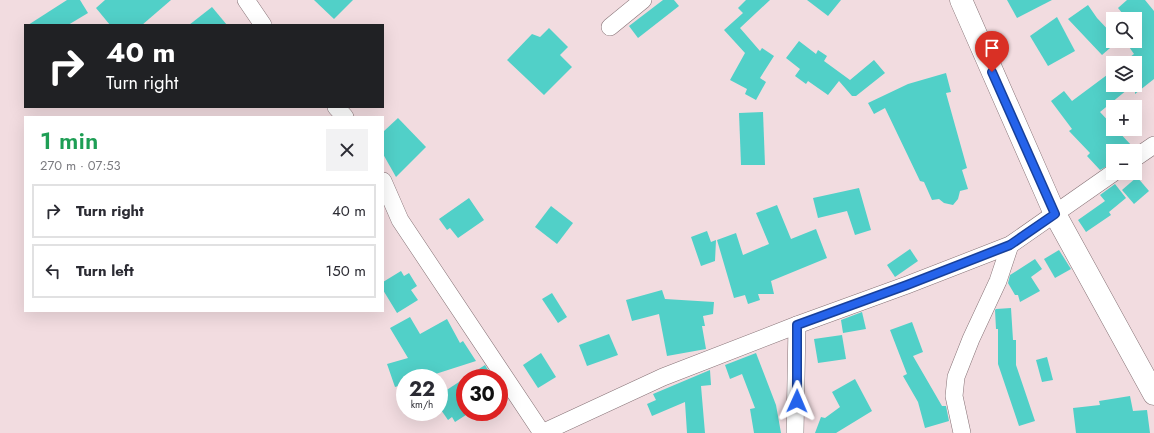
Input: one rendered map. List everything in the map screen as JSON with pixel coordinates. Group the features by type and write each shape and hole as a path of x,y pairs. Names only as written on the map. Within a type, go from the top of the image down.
{"main road":[{"path":"961,0 1055,214 1154,394"}],"street":[{"path":"246,0 262,24"},
{"path":"610,27 643,0"},
{"path":"337,108 344,116"},
{"path":"1142,153 1154,145"},
{"path":"384,184 400,220 542,433 663,377 1010,245 1106,178"},
{"path":"962,433 954,396 956,377 970,339 998,281 1010,245"},
{"path":"795,433 797,325"}],"building":[{"path":"67,0 80,0 88,13 70,24 30,24"},
{"path":"105,0 171,0 143,24 109,24 96,8"},
{"path":"314,0 353,0 334,19"},
{"path":"663,0 674,0 679,6 638,38 629,26"},
{"path":"746,0 770,0 740,28 760,51 762,48 774,56 760,78 766,82 756,100 745,94 747,89 730,80 745,53 724,30 743,13 738,8"},
{"path":"807,0 841,0 828,16"},
{"path":"1007,0 1052,0 1017,18"},
{"path":"1127,0 1145,0 1154,11 1154,79 1142,88 1142,56 1131,56 1134,54 1130,48 1142,48 1142,12 1121,12 1118,8"},
{"path":"1088,5 1106,28 1106,48 1110,48 1102,55 1068,19"},
{"path":"212,7 226,24 190,24"},
{"path":"1057,17 1075,51 1048,66 1030,36"},
{"path":"549,28 568,47 560,55 572,67 544,95 507,60 532,34 540,37"},
{"path":"799,41 816,54 818,50 827,56 824,61 850,80 874,60 885,73 856,96 852,96 839,81 828,95 808,81 806,84 795,76 800,69 786,58"},
{"path":"946,73 951,92 946,93 967,168 962,170 968,189 960,191 958,199 953,205 944,203 939,199 932,200 924,182 920,181 885,108 874,114 868,103 908,84"},
{"path":"1106,76 1106,92 1124,92 1115,100 1106,100 1106,107 1100,112 1106,118 1106,136 1123,136 1130,144 1106,144 1106,167 1100,170 1087,156 1090,153 1069,131 1072,129 1051,101 1064,91 1072,101"},
{"path":"763,112 765,165 741,165 739,113"},
{"path":"398,118 426,147 396,177 384,156 384,131"},
{"path":"1134,180 1140,180 1149,191 1134,204 1122,190"},
{"path":"1115,184 1126,198 1109,212 1111,215 1086,232 1078,220 1105,201 1100,195"},
{"path":"859,188 871,230 855,235 847,211 818,218 813,198"},
{"path":"469,198 484,220 458,238 450,228 447,230 439,219"},
{"path":"777,205 791,239 816,229 827,258 771,281 774,294 758,294 760,300 748,304 745,295 734,298 717,240 736,233 743,255 769,244 756,213"},
{"path":"551,206 573,223 557,244 535,227"},
{"path":"707,231 711,242 716,240 715,261 701,266 691,237"},
{"path":"910,249 918,261 895,277 887,265"},
{"path":"1059,250 1071,269 1055,278 1044,259"},
{"path":"1035,259 1042,269 1031,277 1040,291 1020,302 1018,295 1015,295 1008,283 1010,275"},
{"path":"401,271 404,276 409,273 417,286 411,290 418,300 397,313 384,292 384,281"},
{"path":"662,290 665,299 714,302 713,314 703,316 705,326 702,326 706,349 667,356 659,314 632,321 626,300"},
{"path":"552,293 567,317 558,323 542,299"},
{"path":"1011,308 1013,340 1016,340 1016,365 1035,421 1019,426 998,364 998,329 996,329 995,310"},
{"path":"862,312 866,329 843,333 841,320"},
{"path":"410,317 420,334 447,319 460,343 463,341 476,361 448,370 396,369 395,387 387,364 408,358 390,328"},
{"path":"912,322 923,352 913,356 942,406 946,406 949,421 925,428 918,402 903,376 907,374 890,330"},
{"path":"609,334 618,355 587,366 579,345"},
{"path":"842,335 846,359 818,363 814,339"},
{"path":"541,353 556,377 538,388 523,365"},
{"path":"756,353 776,405 781,433 754,433 750,409 755,408 742,374 730,379 725,365"},
{"path":"1047,357 1053,380 1042,382 1036,360"},
{"path":"485,365 487,369 479,369"},
{"path":"710,370 711,385 701,386 705,433 687,433 685,402 652,416 647,404 656,400 653,394"},
{"path":"855,379 872,411 836,433 815,433 821,417 825,418 840,407 832,392"},
{"path":"456,384 457,421 455,422 452,417 448,420 448,389"},
{"path":"1130,396 1133,411 1147,410 1150,433 1076,433 1073,408 1100,405 1099,401"}],"route":[{"path":"797,401 797,325 907,285 1010,245 1055,214 992,72"}]}
